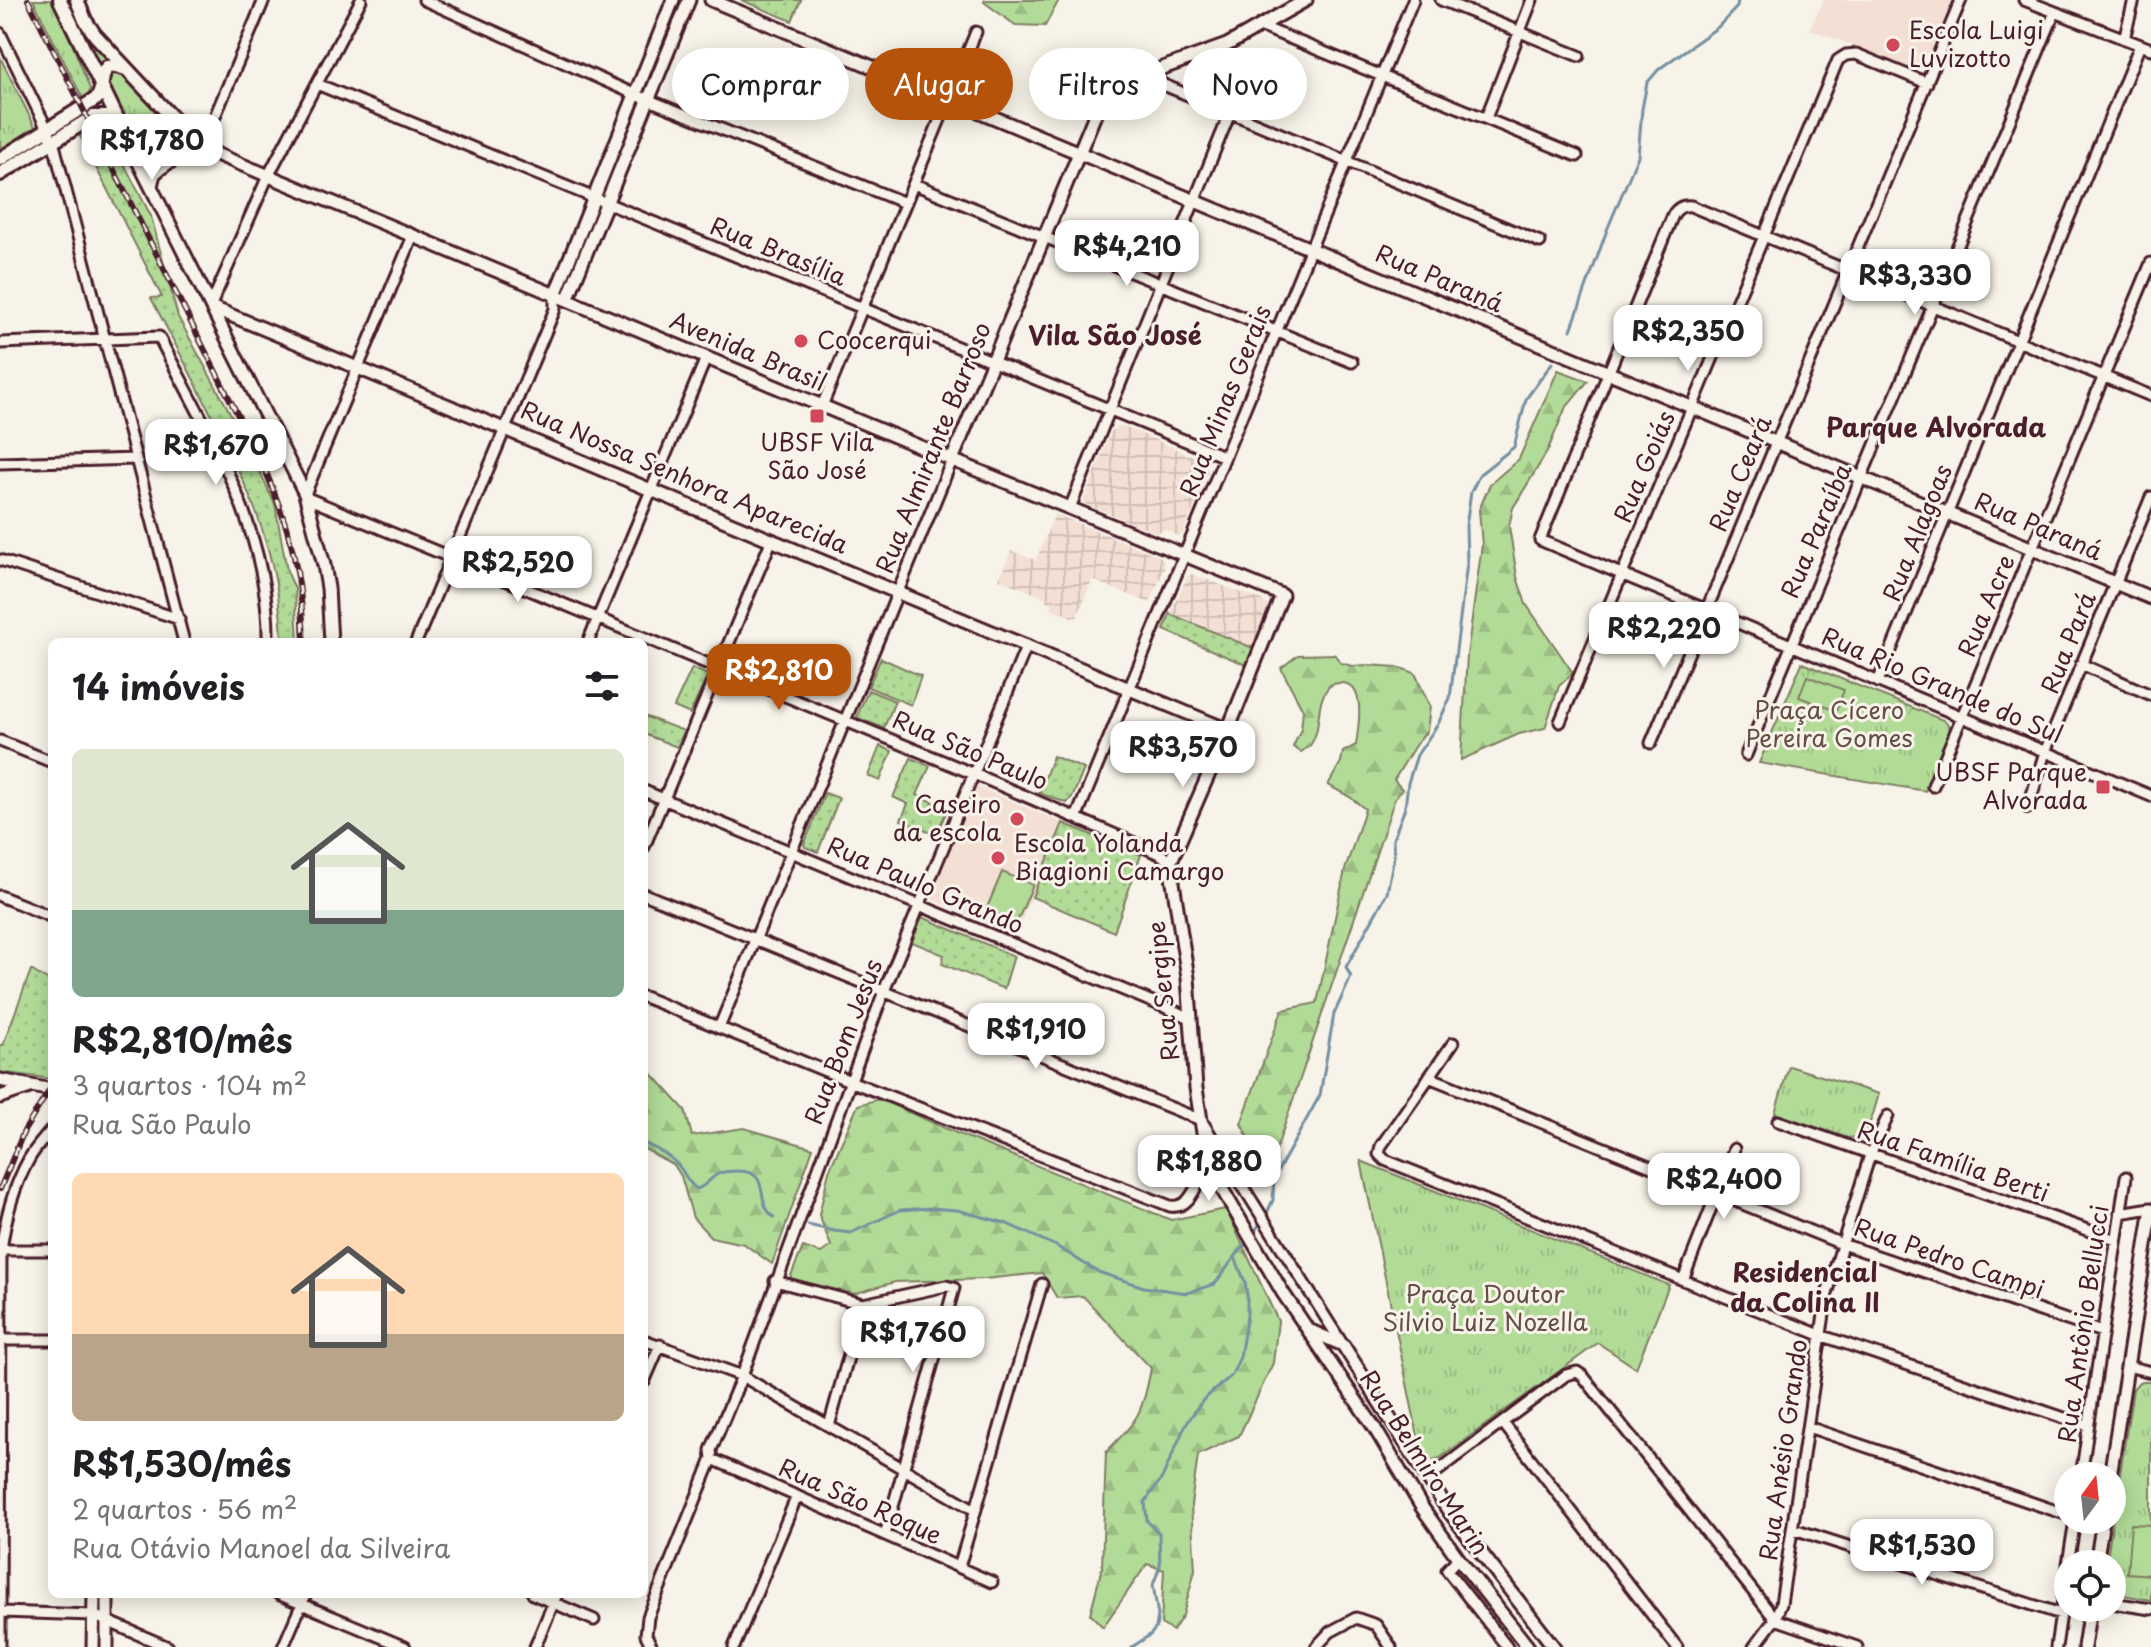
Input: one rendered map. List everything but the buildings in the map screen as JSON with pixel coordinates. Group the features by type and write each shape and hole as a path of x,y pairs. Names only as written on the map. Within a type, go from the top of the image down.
{"main road":[{"path":"62,3 135,155 156,164 173,160 183,144 181,127 95,35 77,0"},
{"path":"62,3 95,89 90,104"},
{"path":"0,174 100,95 102,76 107,67 129,70"},
{"path":"0,159 93,117 108,117 120,123"}],"street":[{"path":"181,127 200,141 205,140 264,0"},
{"path":"424,0 648,100 905,203"},
{"path":"418,638 555,309 555,295 673,0"},
{"path":"555,309 567,300 689,0"},
{"name":"Rua Paraná","path":"711,0 865,64"},
{"name":"Rua Almirante Barroso","path":"1167,66 1227,45 1306,0"},
{"name":"Rua Minas Gerais","path":"1076,818 1413,0"},
{"path":"1441,0 1579,56"},
{"path":"1486,118 1532,0"},
{"name":"Rua Ceará","path":"1651,743 1961,0"},
{"path":"2024,0 2039,3 2151,49"},
{"path":"2124,39 2134,0"},
{"path":"211,306 268,176 357,1"},
{"name":"Rua Paraíba","path":"1746,755 2055,12"},
{"path":"1260,26 1577,156"},
{"path":"969,48 976,32"},
{"path":"0,33 51,135 183,638"},
{"name":"Rua Alagoas","path":"1878,682 2140,45"},
{"name":"Rua Goiás","path":"1560,722 1838,60 1856,54 1927,83"},
{"name":"Rua Brasília","path":"317,84 1225,457"},
{"path":"822,406 940,120"},
{"name":"Rua Paraná","path":"999,120 2151,598"},
{"name":"Rua Almirante Barroso","path":"719,1028 1092,120"},
{"path":"1070,508 1227,120"},
{"path":"1247,120 1540,242"},
{"name":"Avenida Brasil","path":"205,140 209,149 216,154 268,176 1282,595 1228,730"},
{"path":"151,186 154,174 173,160 200,152 216,154"},
{"path":"135,155 306,496 324,565 331,638"},
{"path":"914,184 1352,362"},
{"path":"1609,373 1673,215 1685,205 2151,396"},
{"path":"306,496 413,236"},
{"name":"Rua Acre","path":"1933,786 2151,263"},
{"name":"Rua Nossa Senhora Aparecida","path":"211,306 1228,730"},
{"path":"226,336 237,326 251,323"},
{"path":"0,343 159,337 220,455 248,520 265,586 268,638"},
{"path":"590,638 706,358"},
{"name":"Rua Rio Grande do Sul","path":"1609,373 1540,540 2151,796"},
{"path":"0,463 136,459"},
{"name":"Rua São Paulo","path":"306,496 645,638"},
{"name":"Rua Pará","path":"2028,808 2045,752 2151,497"},
{"path":"648,837 772,539"},
{"path":"0,560 179,619"},
{"name":"Rua São Paulo","path":"648,639 974,774 1162,855 1170,863"},
{"name":"Rua Bom Jesus","path":"652,1647 646,1635 648,1617 712,1459 711,1450 742,1376 884,991 1027,645"},
{"path":"2081,664 2151,695"},
{"path":"1170,863 1228,730"},
{"path":"0,741 48,760"},
{"name":"Rua Paulo Grando","path":"648,793 1191,1018"},
{"name":"Rua Sergipe","path":"1170,863 1188,978 1196,1088 1208,1165"},
{"path":"0,896 48,915"},
{"path":"648,896 1201,1120"},
{"path":"648,999 1170,1206 1186,1204 1208,1165 1283,1293 1309,1330"},
{"path":"1453,1043 1381,1146 1379,1154 1385,1160 1820,1335 2088,1426"},
{"name":"Rua Pedro Campi","path":"1429,1077 1842,1244 2102,1332"},
{"path":"0,1080 48,1089"},
{"path":"0,1097 30,1087"},
{"name":"Rua Anésio Grando","path":"1754,1647 1775,1619 1781,1604 1827,1294 1870,1155 1888,1116"},
{"name":"Rua Belmiro Marin","path":"1201,1120 1427,1479 1554,1647"},
{"name":"Rua Família Berti","path":"1778,1121 2116,1240"},
{"path":"0,1647 1,1250 7,1219 24,1171 30,1157 48,1134"},
{"path":"1683,1280 1734,1149"},
{"name":"Rua Antônio Bellucci","path":"2083,1462 2126,1177"},
{"path":"2120,1213 2151,1208"},
{"path":"2112,1462 2146,1272 2151,1214"},
{"path":"1,1250 48,1250"},
{"path":"775,1281 863,1304 946,1286 954,1288 885,1535"},
{"path":"959,1567 1042,1284"},
{"path":"829,1426 863,1304"},
{"name":"Rua Belmiro Marin","path":"1309,1330 1343,1345"},
{"name":"Rua Belmiro Marin","path":"1309,1330 1374,1427 1421,1506 1528,1647"},
{"path":"1,1340 48,1340"},
{"path":"648,1341 742,1376 975,1510"},
{"path":"648,1373 660,1345"},
{"path":"2127,1366 2151,1372"},
{"path":"1427,1479 1566,1375 1577,1372 1775,1619 1857,1647"},
{"path":"1503,1423 1677,1647"},
{"path":"1808,1427 2054,1510"},
{"name":"Rua São Roque","path":"712,1459 992,1582"},
{"path":"734,1647 797,1496"},
{"path":"1794,1529 2054,1612"},
{"path":"1458,1558 1447,1570 1507,1647"},
{"path":"93,1647 94,1598"},
{"path":"107,1598 107,1647"},
{"path":"535,1647 555,1598 594,1620"},
{"path":"283,1647 304,1599 405,1647"},
{"path":"2126,1605 2151,1609"},
{"path":"1,1612 93,1615 168,1647"},
{"path":"1316,1647 1330,1632 1356,1618 1376,1625 1391,1647"},
{"path":"2056,1647 2060,1622"},
{"path":"2084,1647 2088,1622"}],"shaded area":[{"name":"Escola Luigi Luvizotto","path":"1824,0 1952,0 1927,61 1922,67 1913,68 1809,29"},
{"path":"1124,426 1206,462 1208,472 1183,534 1179,536 1165,530 1157,533 1085,504 1111,432 1116,427"},
{"path":"1055,514 1161,557 1164,568 1150,603 1092,580 1076,619 1051,608 1053,603 1046,601 1046,598 999,579 1011,551 1036,560"},
{"path":"1191,574 1262,600 1267,605 1253,648 1170,614"},
{"name":"Escola Yolanda Biagioni Camargo","path":"979,787 1063,823 1015,935 932,897"}],"green space":[{"path":"33,0 55,0 90,89 89,98 84,101"},
{"path":"73,0 176,129 178,142 173,154 154,160 138,150 67,3"},
{"path":"741,0 801,0 792,21"},
{"path":"985,0 1059,0 1045,26 1015,25"},
{"path":"0,57 36,129 0,151"},
{"path":"105,127 151,216 178,317 246,442 275,504 287,571 295,589 298,638 282,638 275,578 248,491 151,298 162,297 80,136"},
{"path":"1558,370 1588,381 1565,409 1547,452 1513,508 1509,526 1517,577 1526,604 1573,673 1559,686 1545,728 1519,734 1461,760 1467,655 1482,545 1479,510 1490,484 1519,459"},
{"path":"1170,614 1253,648 1246,665 1164,630"},
{"path":"1334,654 1341,663 1352,666 1397,667 1415,673 1430,707 1427,731 1394,780 1402,789 1395,798 1268,1174 1241,1124 1282,1010 1317,1003 1345,870 1365,809 1328,785 1343,752 1356,745 1359,709 1355,692 1343,683 1329,687 1323,695 1314,738 1301,752 1293,747 1301,729 1303,710 1281,668 1298,655"},
{"path":"881,658 921,676 911,705 868,687"},
{"name":"Praça Cícero Pereira Gomes","path":"1802,663 1948,724 1949,735 1925,791 1759,763"},
{"path":"692,668 708,675 690,714 674,707"},
{"path":"1807,676 1844,690 1836,711 1799,697"},
{"path":"868,690 895,701 884,728 857,716"},
{"path":"648,718 684,731 677,747 648,736"},
{"path":"880,746 892,751 880,781 868,776"},
{"path":"1053,756 1084,769 1067,803 1039,793"},
{"path":"911,758 930,766 917,795 948,808 936,835 901,820 908,804 893,797"},
{"path":"825,793 839,798 818,852 804,845"},
{"path":"1063,823 1141,855 1114,932 1032,897"},
{"path":"1002,872 1033,885 1017,922 986,910"},
{"path":"922,917 1014,956 1004,989 942,964 944,955 912,942"},
{"path":"31,970 48,981 48,1078 0,1072 0,1045 3,1045"},
{"path":"1789,1066 1879,1094 1873,1116 1862,1134 1848,1138 1775,1113"},
{"path":"648,1069 685,1110 692,1136 744,1128 813,1148 772,1264 744,1244 711,1237 693,1218 681,1176 674,1165 648,1151"},
{"path":"879,1099 1171,1220 1226,1209 1278,1321 1273,1363 1239,1436 1198,1455 1191,1505 1195,1570 1183,1615 1173,1631 1161,1624 1164,1570 1147,1564 1103,1627 1090,1614 1102,1568 1106,1452 1138,1415 1151,1368 1083,1296 1057,1298 1042,1273 984,1279 895,1282 853,1294 790,1278 803,1247 821,1253 831,1246 819,1215 829,1171 858,1105"},
{"name":"Praça Doutor Silvio Luiz Nozella","path":"1361,1161 1669,1285 1636,1368 1598,1343 1440,1458 1432,1460 1422,1456"},
{"path":"2151,1381 2151,1600 2126,1596 2126,1550 2108,1550 2111,1534 2126,1534 2126,1462 2122,1462 2133,1389 2139,1382"},
{"path":"2131,1524 2151,1525 2151,1575 2127,1573"}],"waterway":[{"path":"1571,330 1638,156 1647,83 1659,69 1718,27 1737,7 1738,0"},
{"path":"1253,1234 1273,1200 1274,1178 1320,1095 1334,1014 1351,977 1346,967 1387,893 1394,856 1393,839 1405,808 1408,783 1417,755 1438,724 1450,698 1467,563 1466,526 1471,492 1480,474 1514,447 1526,399 1552,363"},
{"path":"648,1145 674,1161 697,1189 722,1172 749,1172 759,1182 764,1203 774,1217"},
{"path":"808,1225 851,1233 900,1210 957,1210 1005,1223 1056,1246 1098,1272 1144,1287 1187,1293 1215,1284 1234,1258"},
{"path":"1132,1647 1156,1628 1158,1615 1153,1585 1160,1566 1159,1533 1147,1521 1145,1502 1162,1478 1186,1424 1203,1400 1232,1375 1240,1357 1247,1295 1235,1257 1248,1241"}],"railway":[{"path":"28,0 263,465 293,552 301,595 304,638"},
{"path":"0,1189 24,1131 48,1092"}],"place":[{"name":"Escola Luigi Luvizotto","path":"1893,45"},
{"name":"Coocerqui","path":"801,341"},
{"name":"UBSF Vila São José","path":"817,416"},
{"name":"UBSF Parque Alvorada","path":"2103,787"},
{"name":"Caseiro da escola","path":"1017,819"},
{"name":"Escola Yolanda Biagioni Camargo","path":"998,858"}],"district":[{"name":"Vila São José","path":"1115,336"},
{"name":"Parque Alvorada","path":"1936,428"},
{"name":"Residencial da Colina II","path":"1805,1288"}]}
